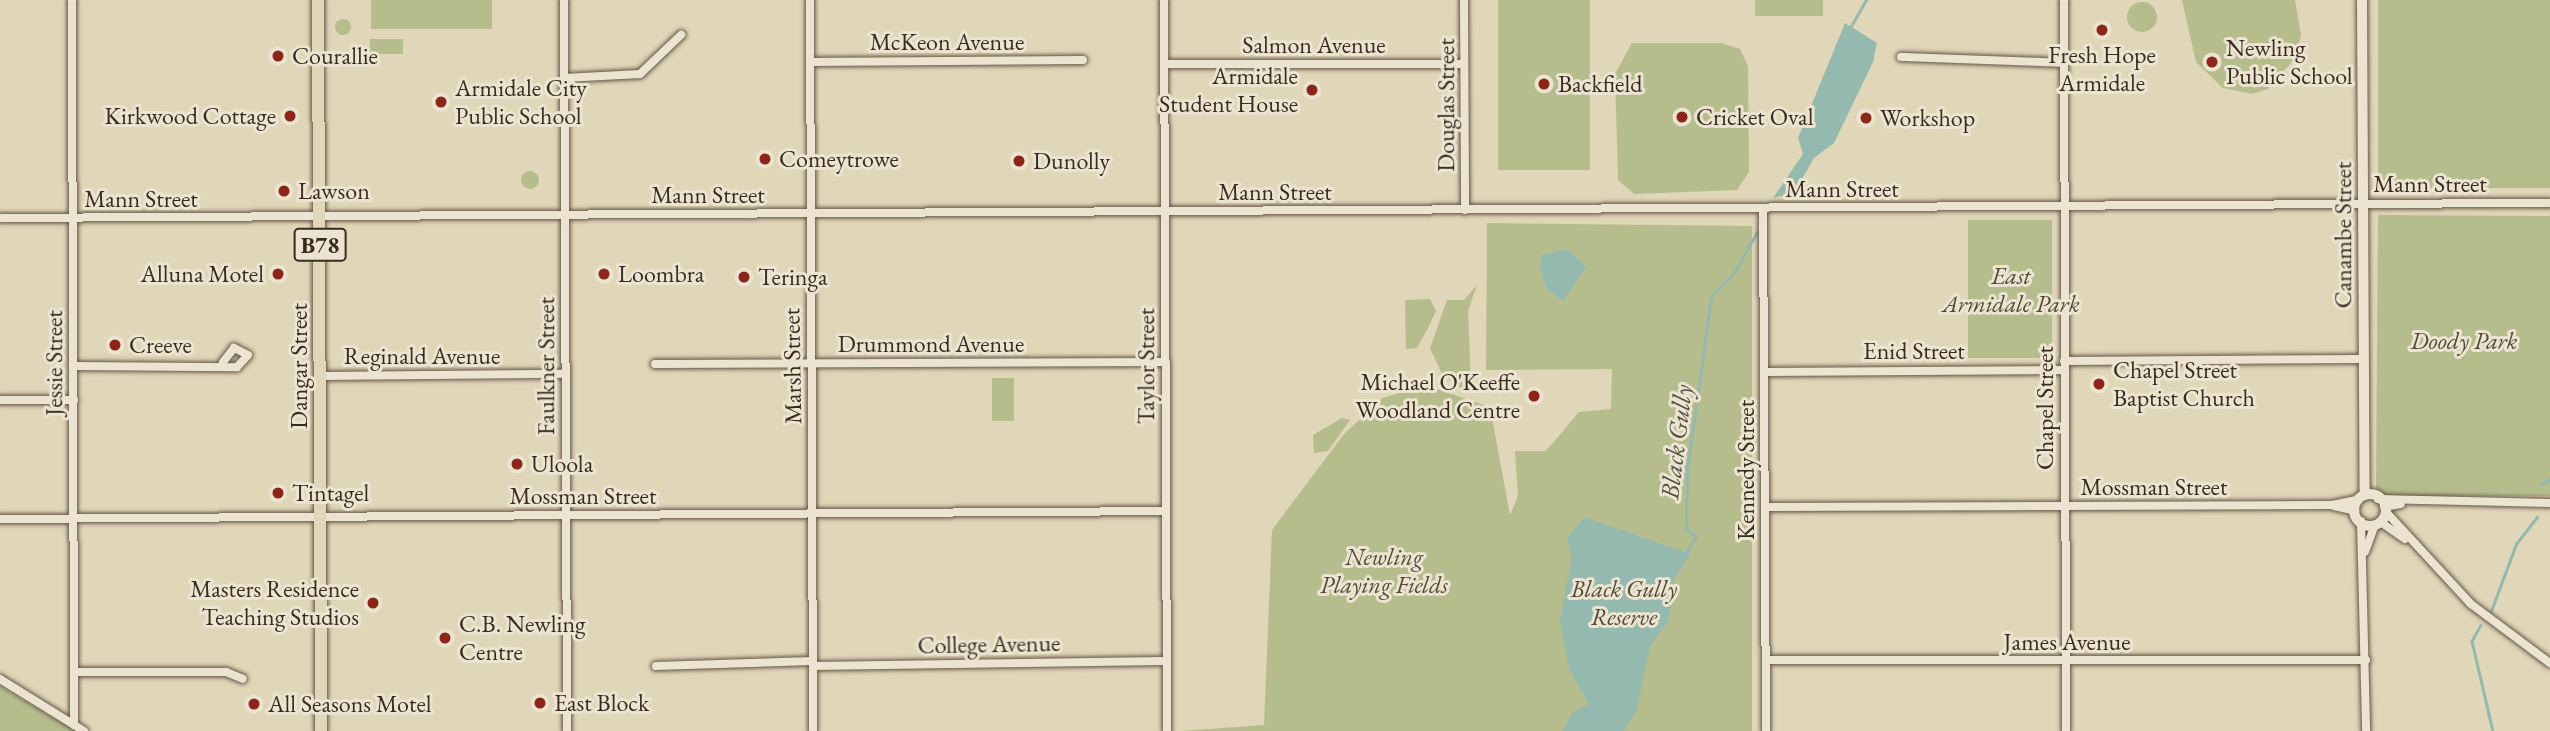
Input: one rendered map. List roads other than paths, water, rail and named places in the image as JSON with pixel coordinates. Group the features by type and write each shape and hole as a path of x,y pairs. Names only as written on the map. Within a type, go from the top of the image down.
{"main road":[{"name":"Dangar Street","path":"318,0 321,731"}],"street":[{"name":"Jessie Street","path":"72,0 75,725"},
{"name":"Faulkner Street","path":"564,0 567,731"},
{"name":"Marsh Street","path":"810,0 813,731"},
{"name":"Taylor Street","path":"1164,0 1167,731"},
{"name":"Douglas Street","path":"1464,0 1465,210"},
{"name":"Chapel Street","path":"2064,0 2066,731"},
{"name":"Canambe Street","path":"2362,0 2365,469 2371,503"},
{"path":"564,78 640,74 681,35"},
{"path":"1901,57 2064,63"},
{"name":"McKeon Avenue","path":"810,62 1083,60"},
{"name":"Salmon Avenue","path":"1164,64 1464,64"},
{"name":"Mann Street","path":"0,218 2550,202"},
{"name":"Kennedy Street","path":"1763,208 1766,731"},
{"name":"Enid Street","path":"1765,372 2364,359"},
{"path":"74,366 223,362"},
{"name":"Drummond Avenue","path":"655,364 1166,362"},
{"name":"Reginald Avenue","path":"320,376 566,374"},
{"path":"0,400 74,400"},
{"name":"Mossman Street","path":"1766,507 2550,502"},
{"path":"2366,731 2364,555 2361,521 2371,503"},
{"path":"2364,555 2378,525 2371,503"},
{"path":"2371,503 2471,604 2550,663"},
{"name":"Mossman Street","path":"0,519 1166,511"},
{"path":"2361,521 2378,525 2415,547"},
{"name":"James Avenue","path":"1767,660 2366,660"},
{"name":"College Avenue","path":"656,666 1167,661"},
{"path":"74,672 226,672 243,679"},
{"path":"0,679 84,731"}],"water":[{"path":"1845,23 1877,43 1873,62 1834,143 1814,158 1794,193 1773,198 1803,154 1798,138"},
{"path":"1567,249 1586,267 1563,301 1547,289 1540,269 1541,255"},
{"path":"1584,517 1690,554 1673,581 1669,620 1650,646 1637,709 1624,731 1563,731 1571,714 1589,704 1569,669 1560,622 1572,556 1567,538"}],"waterway":[{"name":"Black Gully","path":"1851,26 1866,0"},
{"name":"Black Gully","path":"1685,555 1696,537 1686,529 1687,472 1711,296 1734,273 1757,232"},
{"path":"2541,485 2550,479"},
{"path":"2491,611 2516,544 2537,517"},
{"path":"2481,625 2472,641 2493,731"}],"place":[{"name":"Fresh Hope Armidale","path":"2102,30"},
{"name":"Courallie","path":"278,56"},
{"name":"Newling Public School","path":"2212,62"},
{"name":"Backfield","path":"1544,84"},
{"name":"Armidale Student House","path":"1312,90"},
{"name":"Armidale City Public School","path":"441,102"},
{"name":"Kirkwood Cottage","path":"290,116"},
{"name":"Cricket Oval","path":"1682,117"},
{"name":"Workshop","path":"1866,118"},
{"name":"Comeytrowe","path":"765,159"},
{"name":"Dunolly","path":"1019,161"},
{"name":"Lawson","path":"284,191"},
{"name":"Alluna Motel","path":"278,274"},
{"name":"Loombra","path":"604,274"},
{"name":"Teringa","path":"744,277"},
{"name":"Creeve","path":"115,345"},
{"name":"Chapel Street Baptist Church","path":"2099,384"},
{"name":"Michael O'Keeffe Woodland Centre","path":"1534,396"},
{"name":"Uloola","path":"517,464"},
{"name":"Tintagel","path":"278,493"},
{"name":"Masters Residence Teaching Studios","path":"373,603"},
{"name":"C.B. Newling Centre","path":"445,638"},
{"name":"East Block","path":"540,703"},
{"name":"All Seasons Motel","path":"254,704"}],"park label":[{"name":"East Armidale Park","path":"2011,290"},
{"name":"Doody Park","path":"2464,341"},
{"name":"Newling Playing Fields","path":"1384,571"},
{"name":"Black Gully Reserve","path":"1624,603"}]}
